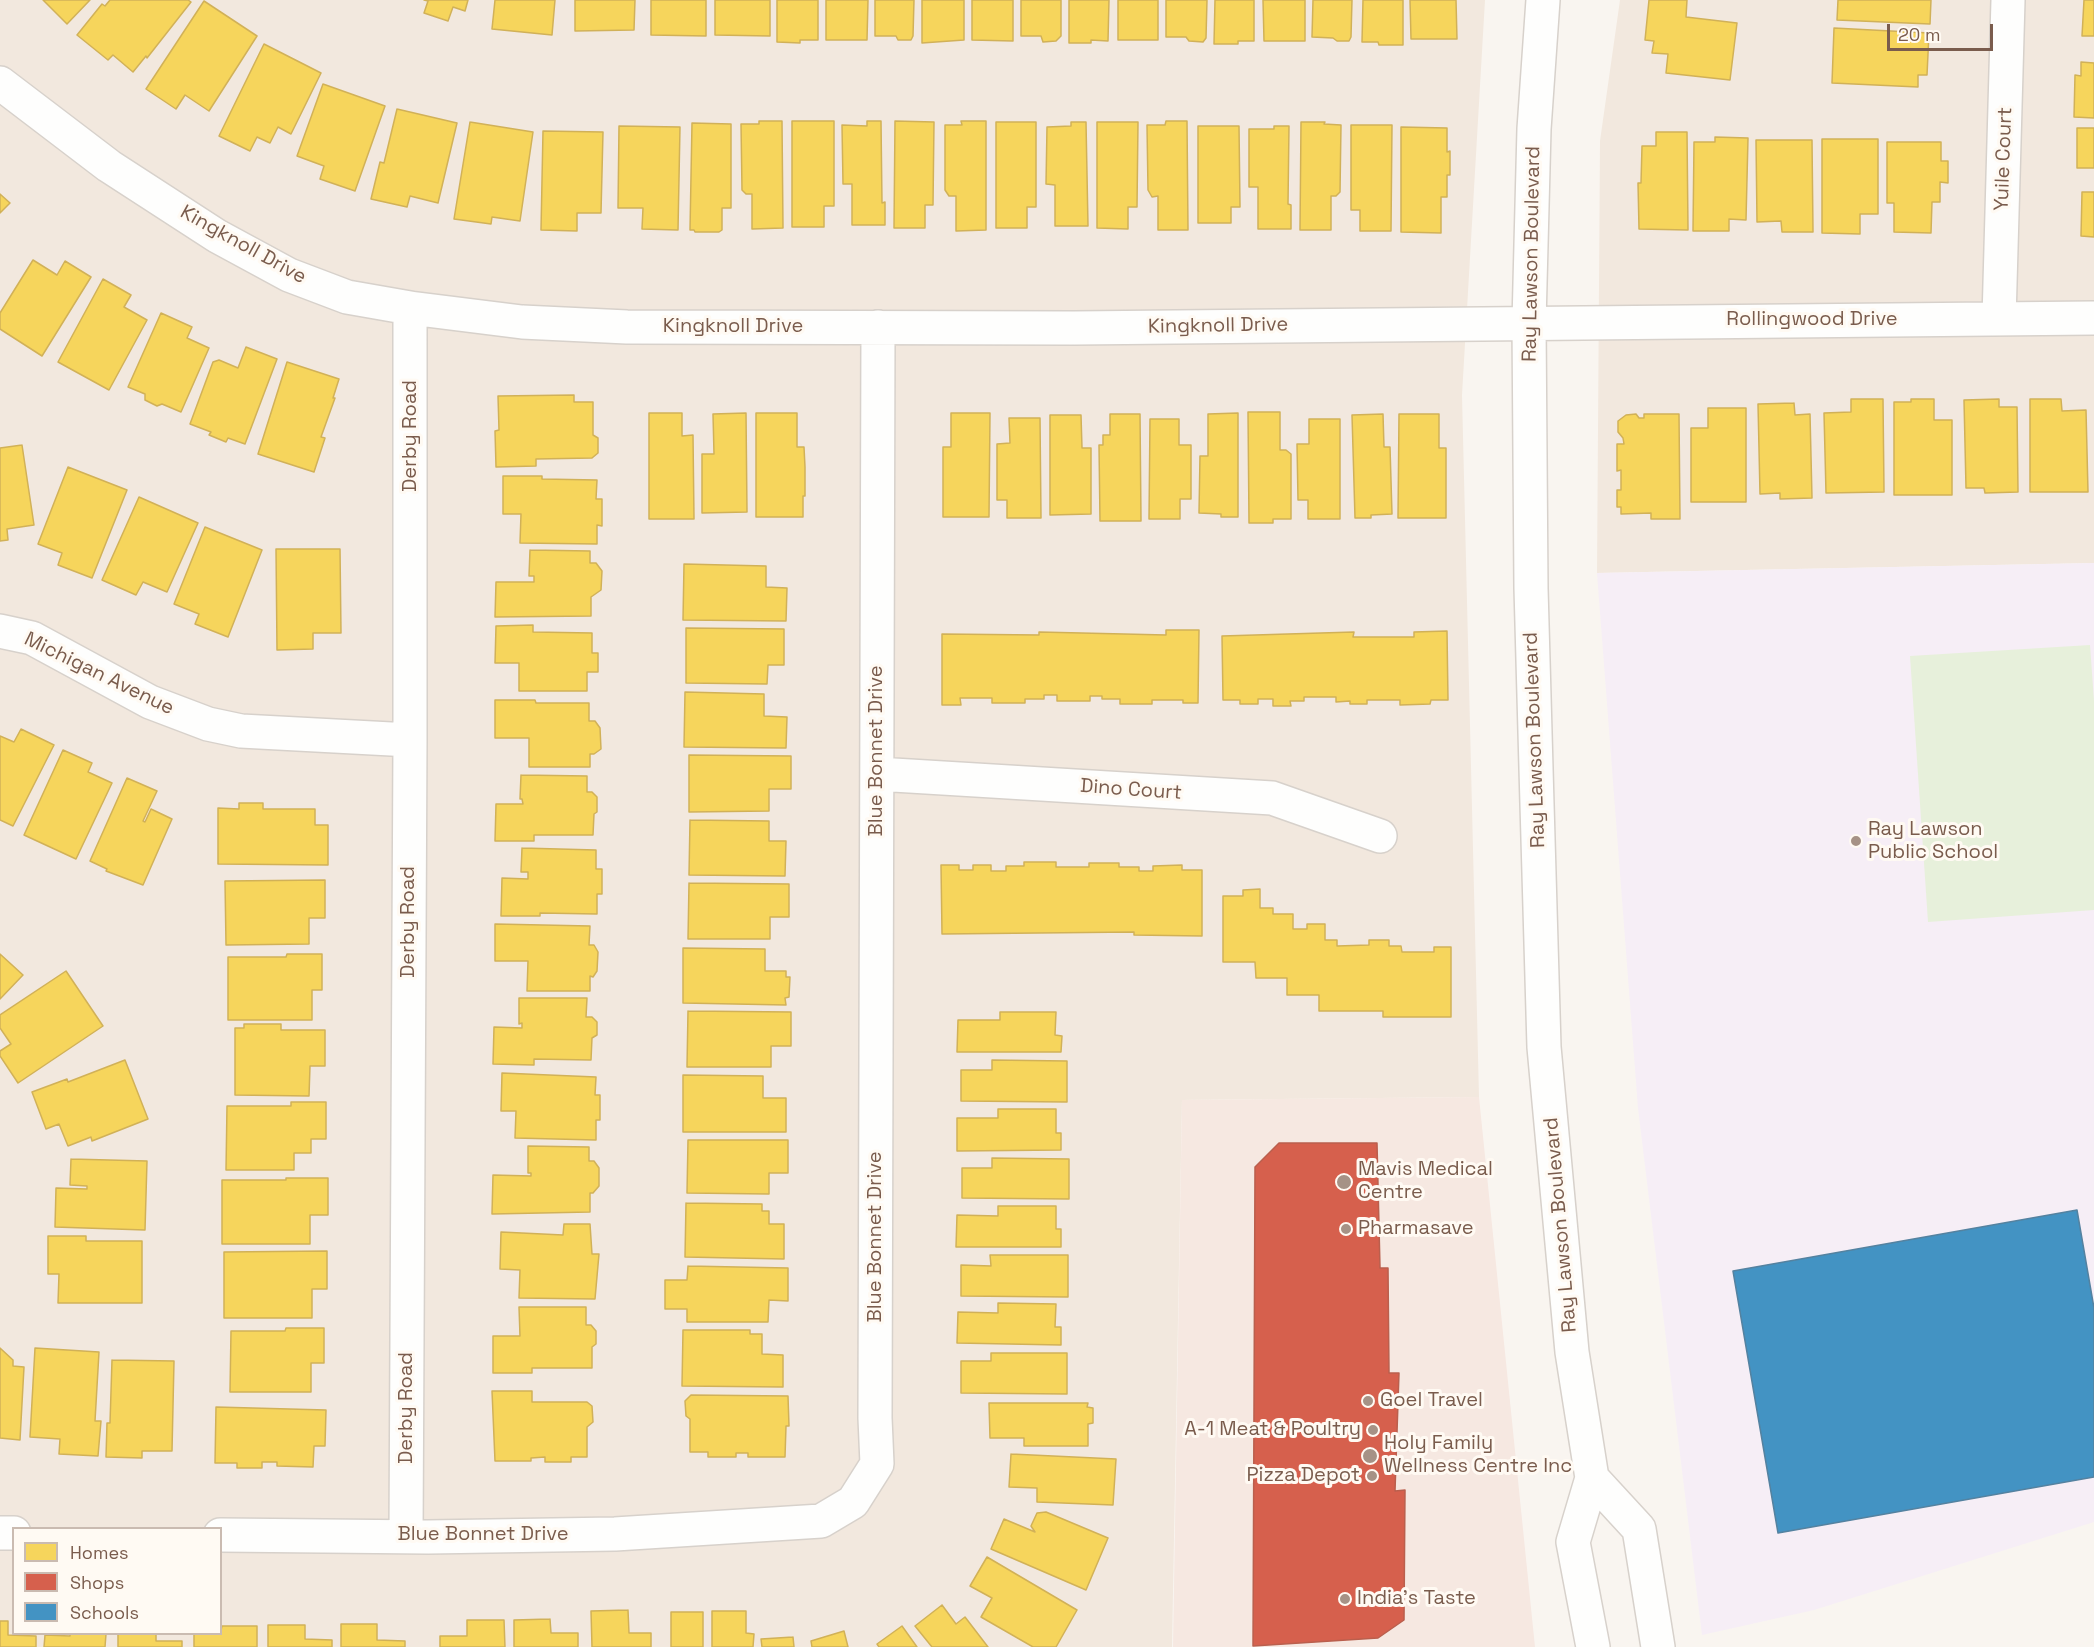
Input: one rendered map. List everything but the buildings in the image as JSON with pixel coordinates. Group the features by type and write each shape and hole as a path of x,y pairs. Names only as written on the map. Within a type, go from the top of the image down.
{"street":[{"name":"Ray Lawson Boulevard","path":"1543,0 1534,129 1529,322 1531,588 1544,1047 1572,1352 1592,1478 1573,1542 1593,1647"},
{"name":"Yuile Court","path":"2000,319 2008,0"},
{"name":"Kingknoll Drive","path":"0,83 108,166 227,241 289,275 347,297 410,308 522,322 627,327 1074,328 1529,322"},
{"name":"Derby Road","path":"406,1536 411,740 410,308"},
{"name":"Rollingwood Drive","path":"1529,322 2094,318"},
{"name":"Blue Bonnet Drive","path":"222,1535 615,1534 821,1521 854,1502 877,1464 875,1418 878,327"},
{"name":"Michigan Avenue","path":"0,631 33,638 150,702 208,723 241,731 411,740"},
{"name":"Dino Court","path":"877,774 1272,798 1380,836"},
{"path":"1592,1478 1639,1529 1658,1647"}],"shaded area":[{"path":"0,0 1485,0 1462,395 1479,1097 1182,1100 1172,1647 0,1647"},
{"path":"1620,0 2094,0 2094,563 1597,573 1600,141"},
{"name":"Ray Lawson Public School","path":"2094,563 2094,1522 1814,1610 1702,1635 1638,1108 1597,573"},
{"path":"1479,1097 1535,1647 1173,1647 1182,1100"}],"green space":[{"path":"2090,645 2094,701 2094,910 1928,922 1910,656"}],"place":[{"name":"Ray Lawson Public School","path":"1856,841"},
{"name":"Mavis Medical Centre","path":"1344,1182"},
{"name":"Pharmasave","path":"1346,1229"},
{"name":"Goel Travel","path":"1368,1401"},
{"name":"A-1 Meat & Poultry","path":"1373,1430"},
{"name":"Holy Family Wellness Centre Inc","path":"1370,1456"},
{"name":"Pizza Depot","path":"1372,1476"},
{"name":"India's Taste","path":"1345,1599"}]}
